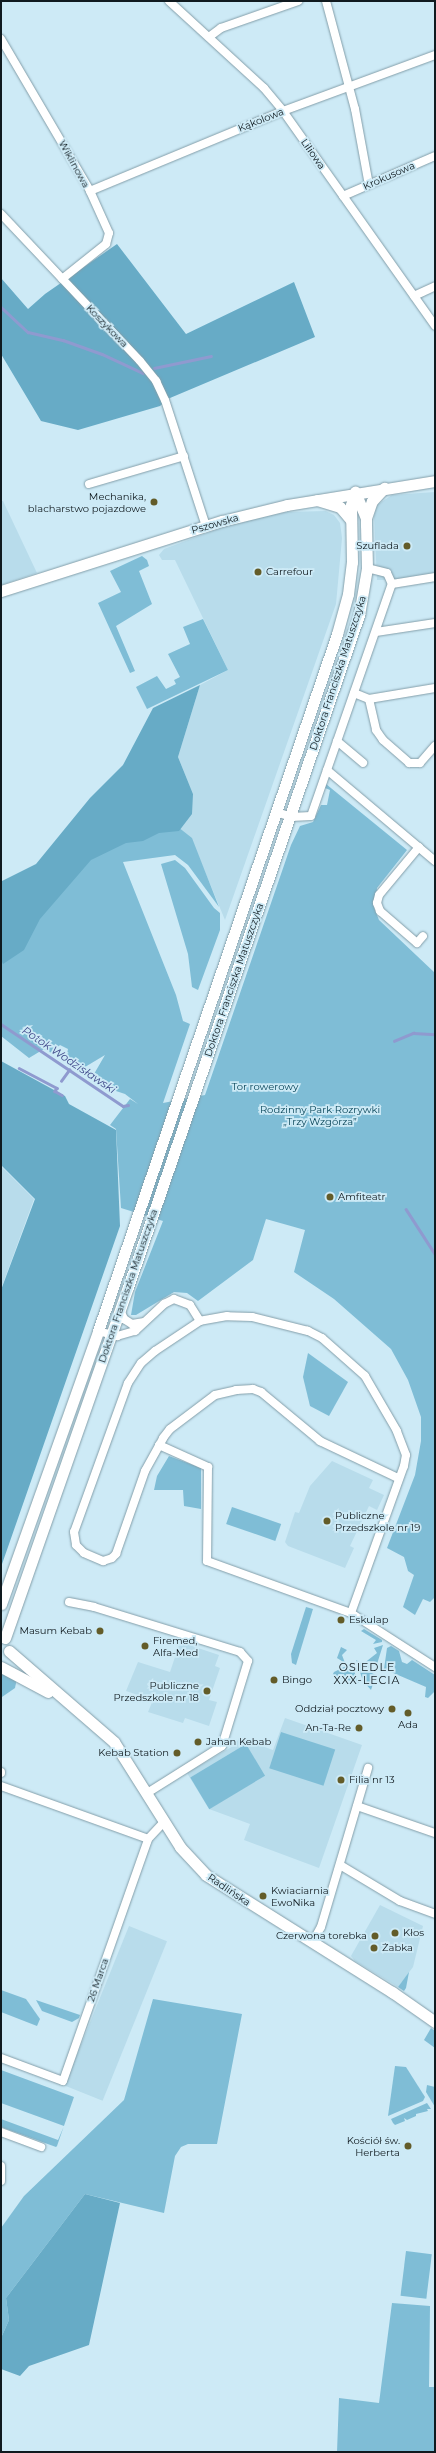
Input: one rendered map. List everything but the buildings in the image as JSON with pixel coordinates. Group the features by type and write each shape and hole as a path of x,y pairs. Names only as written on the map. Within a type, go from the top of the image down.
{"main road":[{"name":"Pszowska","path":"1,592 206,526 313,499 435,481"},
{"path":"366,518 372,501 384,488"},
{"name":"Doktora Franciszka Matuszczyka","path":"3,1636 120,1310 291,817 359,615 367,568 366,518 356,492"},
{"name":"Doktora Franciszka Matuszczyka","path":"1,1604 98,1332 204,1019 277,812 346,600 352,562 351,506 356,492"},
{"path":"313,499 340,507 351,520"},
{"path":"1,1667 10,1651 3,1636"},
{"name":"Radlińska","path":"10,1651 114,1742 189,1859 206,1875 392,1992 435,2022"},
{"name":"Radlińska","path":"1,1667 73,1706"}],"street":[{"name":"Liliowa","path":"169,1 264,88 283,111 435,326"},
{"path":"209,37 221,28 298,1"},
{"path":"326,1 348,87 369,185"},
{"name":"Wiklinowa","path":"1,39 90,191 109,233 106,244 62,278"},
{"name":"Kąkolowa","path":"90,191 283,111 435,55"},
{"name":"Krokusowa","path":"343,196 435,156"},
{"name":"Koszykowa","path":"1,214 140,360 156,381 165,400 206,526"},
{"path":"414,296 435,286"},
{"path":"89,484 184,456"},
{"path":"277,812 291,817 311,816 392,584 387,573 367,568"},
{"path":"392,584 435,577"},
{"path":"376,632 435,623"},
{"path":"354,693 369,698 435,688"},
{"path":"369,698 376,730 383,740 409,763 420,764 435,746"},
{"path":"337,741 363,763"},
{"path":"327,770 435,861"},
{"path":"418,847 379,895 377,903 380,911 417,943 423,936"},
{"path":"98,1332 111,1335 124,1335 135,1331 146,1320 174,1299 190,1304 200,1321"},
{"path":"120,1310 124,1319 132,1324 146,1320"},
{"path":"351,1613 398,1478 404,1466 406,1455 397,1431 364,1376 314,1334 244,1316 200,1321 155,1351 141,1363 128,1383 74,1532 76,1545 84,1553 103,1561 116,1554 145,1471 159,1445 170,1429 215,1395 253,1389 261,1392 320,1441 398,1478"},
{"path":"159,1445 208,1467 207,1561 351,1613 435,1667"},
{"path":"69,1602 94,1607 240,1652 248,1661 222,1746 147,1793"},
{"path":"312,1943 321,1927 368,1768"},
{"path":"1,1786 148,1839"},
{"path":"357,1806 435,1833"},
{"name":"26 Marca","path":"1,2058 63,2081 148,1839 164,1822"},
{"path":"340,1865 400,1901 435,1914"},
{"path":"1,2132 41,2147"},
{"path":"1,2166 1,2181"}],"shaded area":[{"path":"117,244 186,334 294,282 315,337 170,398 160,406 78,430 41,421 1,354 1,278 28,309 45,294"},
{"path":"435,492 435,574 401,580 377,580 374,516 377,505 392,495"},
{"path":"1,501 3,501 37,573 1,585"},
{"path":"326,511 334,515 340,523 342,538 336,604 225,920 191,838 179,831 193,794 178,757 200,685 228,670 175,560 162,560 159,555 164,549 226,526 286,512"},
{"path":"200,685 178,757 193,794 192,814 179,831 159,833 143,841 126,843 91,860 40,919 24,950 3,964 1,960 2,881 36,864 90,798 123,765 153,708"},
{"path":"1,1061 65,1096 69,1104 116,1130 120,1226 1,1567 1,1290 35,1199 1,1165"},
{"path":"1,1166 34,1199 1,1289"},
{"name":"Publiczne Przedszkole nr 19","path":"332,1461 373,1480 369,1488 384,1495 377,1510 369,1506 350,1546 354,1548 345,1568 288,1546 285,1542 295,1512 299,1513 310,1486"},
{"path":"180,1642 219,1655 215,1666 220,1668 209,1700 217,1702 209,1726 185,1718 183,1723 148,1712 153,1700 126,1691 138,1662 170,1672"},
{"path":"285,1718 362,1745 319,1868 244,1840 250,1824 209,1809 187,1773 235,1745 239,1738 273,1750"},
{"path":"380,1905 423,1926 413,1967 398,1987 355,1961 351,1956"},
{"path":"129,1926 167,1941 103,2101 65,2085"},
{"path":"85,2194 120,2203 89,2345 29,2366 20,2376 1,2369 1,2338 9,2320 6,2298"}],"green space":[{"path":"142,556 147,560 149,566 139,571 152,604 116,626 135,671 130,673 98,603 121,592 110,571"},
{"path":"203,619 228,670 147,709 136,687 157,676 166,689 176,684 174,680 180,677 168,654 190,644 183,627"},
{"name":"Rodzinny Park Rozrywki „Trzy Wzgórza”","path":"326,784 407,850 377,888 376,903 373,905 379,920 435,973 435,1597 430,1602 423,1599 415,1615 403,1607 414,1575 408,1571 404,1557 387,1548 415,1475 421,1441 421,1417 408,1380 391,1349 334,1299 294,1272 305,1230 266,1219 253,1260 198,1301 187,1293 174,1292 136,1315 131,1315 135,1292 163,1221 121,1208 116,1129 110,1125 130,1099 138,1104 125,1094 98,1085 94,1074 105,1055 85,1067 78,1064 72,1067 66,1059 68,1049 60,1045 51,1053 44,1049 29,1058 1,1036 1,953 14,945 86,860 99,852 159,830 178,827 192,838 219,907 188,865 175,855 123,862 176,995 183,1021 190,1024 163,1103 205,1095 291,845 300,826 313,822 321,805 327,805 330,790 325,788"},
{"path":"175,860 185,868 214,908 220,913 220,930 198,990 192,987 188,954 161,864"},
{"path":"308,1353 348,1382 329,1416 310,1406 303,1377"},
{"path":"169,1456 201,1468 201,1509 184,1506 183,1490 154,1490 157,1476"},
{"path":"232,1507 281,1524 275,1541 226,1524"},
{"path":"306,1607 313,1609 296,1665 292,1663 291,1654"},
{"path":"364,1629 382,1640 382,1642 373,1644 376,1640 361,1631"},
{"path":"383,1645 377,1664 370,1665 367,1671 376,1675 371,1690 363,1681 356,1660 363,1664 377,1653 374,1648"},
{"path":"391,1646 399,1651 402,1662 407,1664 412,1660 435,1675 435,1691 428,1698 425,1697 426,1687 384,1669 387,1648"},
{"path":"341,1647 347,1650 342,1655 345,1663 337,1658"},
{"path":"346,1666 349,1672 354,1671 359,1683 332,1676 334,1672"},
{"path":"6,1674 17,1678 15,1688 2,1697 1,1675"},
{"path":"281,1732 335,1750 323,1786 269,1768"},
{"path":"246,1744 265,1776 209,1809 190,1777"},
{"path":"409,1972 406,1988 404,1991 398,1987"},
{"path":"1,1990 26,1999 40,2019 37,2026 1,2012"},
{"path":"153,1999 242,2014 217,2144 188,2144 181,2147 175,2156 164,2213 85,2194 6,2298 9,2320 1,2338 1,2228 24,2196 124,2100"},
{"path":"36,2000 80,2015 79,2018 72,2022 42,2011"},
{"path":"431,2028 435,2031 435,2048 424,2040"},
{"path":"395,2066 406,2067 425,2097 423,2101 388,2116"},
{"path":"1,2070 74,2097 64,2126 1,2103"},
{"path":"427,2085 435,2087 435,2107 426,2092"},
{"path":"427,2103 431,2109 427,2109 428,2111 416,2114 416,2116 407,2120 404,2118 405,2121 395,2125 393,2123 391,2119"},
{"path":"1,2119 58,2140 64,2127 56,2147 1,2127"},
{"path":"406,2251 432,2254 426,2299 401,2296"},
{"path":"392,2303 430,2306 429,2387 435,2387 435,2452 337,2452 339,2398 379,2403"}],"waterway":[{"path":"1,307 28,332 63,340 102,354 143,373"},
{"path":"154,368 211,356"},
{"name":"Potok Wodzisławski","path":"1,1024 123,1106 128,1105"},
{"name":"Potok Wodzisławski","path":"394,1041 413,1033 435,1034"},
{"path":"19,1068 57,1088 55,1091 62,1095"},
{"path":"61,1081 69,1070"},
{"path":"406,1209 435,1254"}],"place":[{"name":"Mechanika, blacharstwo pojazdowe","path":"154,502"},
{"name":"Szuflada","path":"407,546"},
{"name":"Carrefour","path":"258,572"},
{"name":"Amfiteatr","path":"330,1197"},
{"name":"Publiczne Przedszkole nr 19","path":"327,1521"},
{"name":"Eskulap","path":"341,1620"},
{"name":"Masum Kebab","path":"100,1631"},
{"name":"Firemed, Alfa-Med","path":"145,1646"},
{"name":"Bingo","path":"274,1680"},
{"name":"Publiczne Przedszkole nr 18","path":"207,1691"},
{"name":"Oddział pocztowy","path":"392,1709"},
{"name":"Ada","path":"408,1713"},
{"name":"An-Ta-Re","path":"359,1728"},
{"name":"Jahan Kebab","path":"198,1742"},
{"name":"Kebab Station","path":"177,1753"},
{"name":"Filia nr 13","path":"341,1780"},
{"name":"Kwiaciarnia EwoNika","path":"263,1896"},
{"name":"Kłos","path":"395,1933"},
{"name":"Czerwona torebka","path":"375,1936"},
{"name":"Żabka","path":"374,1948"},
{"name":"Kościół św. Herberta","path":"408,2146"}],"district":[{"name":"OSIEDLE XXX-LECIA","path":"367,1674"}],"park label":[{"name":"Tor rowerowy","path":"265,1087"}]}
